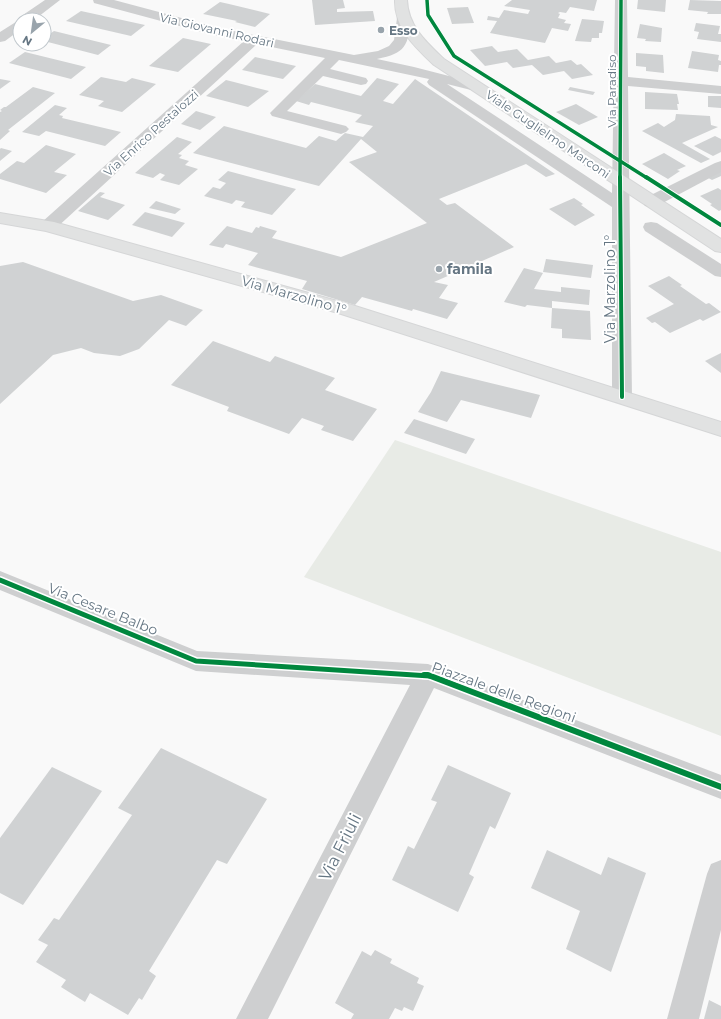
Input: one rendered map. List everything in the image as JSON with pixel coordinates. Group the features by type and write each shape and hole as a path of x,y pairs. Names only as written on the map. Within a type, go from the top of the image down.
{"main road":[{"name":"Viale Guglielmo Marconi","path":"401,0 404,18 413,35 430,55 439,62 620,182 719,245"},
{"name":"Via Marzolino 1°","path":"0,218 40,225 345,309 622,397 691,421 721,429"},
{"name":"Via Marzolino 1°","path":"0,226 40,225"}],"street":[{"path":"37,12 54,0"},
{"name":"Via Giovanni Rodari","path":"99,0 218,32 339,57"},
{"name":"Via Paradiso","path":"620,182 621,0"},
{"path":"341,129 277,113 319,71 339,57 372,56 395,48 401,40 404,18"},
{"path":"0,38 12,30"},
{"name":"Via Enrico Pestalozzi","path":"40,225 254,39"},
{"path":"381,64 402,63 430,55"},
{"path":"339,57 416,71 479,88"},
{"path":"319,71 361,81"},
{"path":"416,71 621,206"},
{"path":"620,81 721,90"},
{"path":"651,202 721,166"},
{"name":"Via Marzolino 1°","path":"620,182 622,397"},
{"path":"651,227 721,272"},
{"path":"698,256 719,245"},
{"path":"691,421 721,435"},
{"name":"Via Cesare Balbo","path":"0,580 196,661"},
{"name":"Piazzale delle Regioni","path":"196,661 428,675 721,787"},
{"name":"Via Friuli","path":"252,1019 428,675"},
{"path":"683,1019 721,874"}],"shaded area":[{"path":"395,440 721,552 721,736 304,577"}],"building":[{"path":"312,0 343,0 345,8 337,9 337,12 373,11 375,21 315,25"},
{"path":"512,0 597,0 594,11 570,7 566,13 558,13 560,14 558,18 566,20 564,23 571,24 568,31 552,28 545,43 490,33 497,21 487,20 488,16 499,18 504,10 528,14 530,10 504,6"},
{"path":"638,0 666,0 665,12 637,9"},
{"path":"690,0 721,1 721,14 707,14 708,12 688,10"},
{"path":"220,2 270,14 255,27 235,22 237,21 203,14"},
{"path":"468,7 474,23 452,24 447,8"},
{"path":"81,11 145,25 131,36 66,21"},
{"path":"582,19 604,21 602,33 599,33 599,38 592,38 591,42 575,41"},
{"path":"696,23 720,26 718,34 721,34 721,42 697,39 699,32 694,31"},
{"path":"640,24 662,28 661,42 645,41 646,39 637,38"},
{"path":"54,31 111,45 98,55 52,43 52,32"},
{"path":"183,38 211,44 178,72 149,66"},
{"path":"492,46 498,52 517,49 528,60 549,56 556,63 571,60 577,65 581,64 593,75 572,79 564,71 543,75 532,65 513,68 507,62 485,66 470,50"},
{"path":"692,51 719,55 718,60 721,61 721,65 719,65 718,72 688,68"},
{"path":"25,52 86,67 71,79 9,63"},
{"path":"636,53 663,55 664,73 646,71 646,67 636,66"},
{"path":"255,57 296,66 283,79 242,70"},
{"path":"101,77 126,82 132,78 156,84 122,112 98,106 104,101 79,95"},
{"path":"377,78 399,84 383,101 393,104 415,79 555,174 546,177 526,164 439,199 447,205 455,203 514,247 434,282 448,285 439,298 458,303 447,319 362,297 355,305 302,289 307,281 248,265 258,253 226,244 223,248 209,245 227,226 252,233 256,227 259,228 260,226 277,231 272,238 341,257 427,223 349,162 377,152 361,139 319,186 193,153 224,126 306,148 319,136 336,141 345,133 363,137 373,126 355,122 362,115 311,102 309,105 296,101 315,84 361,96"},
{"path":"0,79 11,81 0,89"},
{"path":"226,80 269,91 248,107 206,96"},
{"path":"33,87 55,93 8,130 10,131 0,140 0,112 2,111 0,110"},
{"path":"570,87 595,92 593,95 568,90"},
{"path":"645,92 677,94 679,104 677,104 678,110 645,109"},
{"path":"708,96 721,96 721,108 708,107"},
{"path":"576,104 598,117 579,125 556,112"},
{"path":"55,105 67,108 59,115 63,116 62,118 121,132 105,146 46,131 39,136 22,132"},
{"path":"196,111 216,117 200,130 181,124"},
{"path":"676,114 710,116 711,125 718,127 682,143 710,159 701,163 642,131 658,123 664,127 675,120"},
{"path":"715,136 721,139 721,152 713,156 694,146"},
{"path":"177,137 192,142 178,154 182,155 179,158 189,161 185,165 198,169 179,185 160,180 165,175 160,173 153,178 135,173"},
{"path":"46,145 76,154 54,172 67,175 46,193 0,179 0,174 17,161 24,163"},
{"path":"0,149 12,151 0,161"},
{"path":"664,153 686,166 677,170 680,171 668,179 642,164"},
{"path":"721,168 721,176 712,180 705,176"},
{"path":"228,171 296,189 272,215 241,207 245,202 236,200 232,204 204,196 213,187 220,189 226,183 218,180"},
{"path":"718,188 721,190 721,210 719,211 700,196"},
{"path":"100,192 105,193 100,197 125,205 108,220 78,211"},
{"path":"574,198 595,215 575,226 549,209"},
{"path":"156,201 181,209 175,214 149,208"},
{"path":"145,212 185,223 172,237 132,225"},
{"path":"546,259 593,265 591,278 543,272"},
{"path":"23,262 133,301 161,295 203,310 186,326 169,320 139,349 120,356 94,353 81,348 53,355 0,404 0,266"},
{"path":"524,268 543,273 534,289 561,292 561,287 590,290 589,305 552,301 552,308 527,305 525,307 504,302"},
{"path":"669,276 682,285 680,286 706,304 709,303 721,312 703,321 700,319 670,333 655,322 652,323 646,318 674,304 648,286"},
{"path":"552,308 590,311 591,340 562,338 562,329 551,328"},
{"path":"213,341 270,362 275,356 335,378 325,390 377,409 353,441 321,430 324,426 302,418 289,434 227,411 229,407 171,385"},
{"path":"721,353 721,373 705,361"},
{"path":"441,371 540,395 531,418 461,400 447,422 418,412 431,392"},
{"path":"414,419 475,439 466,454 404,433"},
{"path":"161,748 267,799 227,864 217,860 149,971 156,976 142,1000 139,998 128,1015 90,993 85,1002 61,987 66,980 36,962 48,945 38,940 54,918 59,920 132,815 118,808"},
{"path":"448,765 511,793 495,829 490,826 469,874 474,877 458,912 392,880 408,846 414,849 437,802 431,800"},
{"path":"52,767 102,791 23,905 0,893 0,838"},
{"path":"547,850 601,875 608,857 646,873 611,972 566,949 580,911 531,888"},
{"path":"375,950 392,959 390,963 419,978 417,983 424,986 413,1011 404,1007 402,1011 395,1008 389,1019 351,1019 354,1014 335,1003 362,951 371,956"},
{"path":"709,1000 721,1006 721,1019 704,1019"}],"cycle path":[{"path":"427,0 428,15 454,56 721,225"},
{"path":"621,0 620,182 622,397"},
{"path":"0,580 196,661 428,675 721,787"}],"place":[{"name":"Esso","path":"381,30"},
{"name":"famila","path":"439,269"}]}
